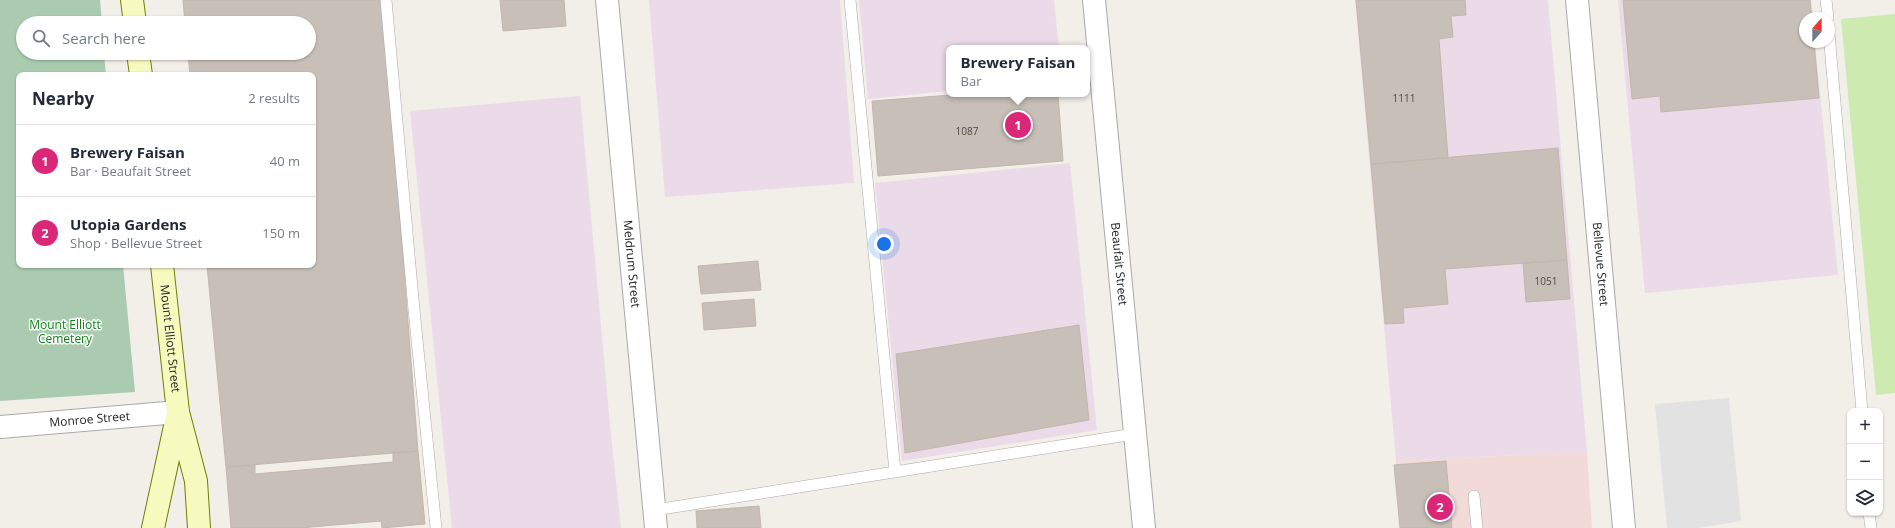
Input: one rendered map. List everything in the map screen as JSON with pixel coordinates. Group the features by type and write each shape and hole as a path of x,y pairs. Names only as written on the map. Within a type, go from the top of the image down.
{"main road":[{"path":"132,0 134,16"},
{"path":"139,60 141,72"},
{"name":"Mount Elliott Street","path":"162,268 178,412 196,481 199,528"},
{"name":"Mount Elliott Street","path":"153,528 178,412"}],"street":[{"name":"Meldrum Street","path":"607,0 655,519"},
{"name":"Beaufait Street","path":"1094,0 1144,528"},
{"name":"Bellevue Street","path":"1577,0 1624,528"},
{"name":"Monroe Street","path":"0,427 178,412"}],"lane":[{"path":"386,0 414,310 436,528"},
{"path":"850,0 895,472"},
{"path":"1826,0 1827,12"},
{"path":"1830,48 1862,408"},
{"path":"655,519 895,472 1134,434"},
{"path":"1474,496 1477,528"},
{"path":"1869,516 1870,528"}],"shaded area":[{"path":"649,0 840,0 854,183 665,197"},
{"path":"859,0 1054,0 1059,45 946,45 946,91 868,99"},
{"path":"1355,0 1548,0 1587,452 1396,461"},
{"path":"1618,0 1811,0 1812,12 1799,12 1799,48 1816,48 1838,275 1645,293"},
{"path":"580,96 621,528 452,528 410,111"},
{"path":"1070,163 1097,430 902,461 875,183"},
{"path":"1729,398 1741,521 1698,528 1667,528 1655,404"},
{"path":"1587,452 1592,528 1403,528 1396,461"}],"green space":[{"name":"Mount Elliott Cemetery","path":"0,0 100,0 101,16 16,16 16,60 105,60 106,72 16,72 16,268 123,268 135,392 0,401"},
{"path":"1895,14 1895,393 1876,395 1841,19"}],"building":[{"path":"183,0 383,0 418,451 226,467 207,268 316,268 316,72 190,72 189,60 316,60 316,16 184,16"},
{"path":"500,0 564,0 566,26 503,31"},
{"path":"1356,0 1465,0 1466,15 1451,16 1453,37 1439,39 1448,158 1371,164"},
{"path":"1623,0 1810,0 1811,12 1799,12 1799,48 1815,48 1819,98 1661,112 1660,96 1632,99"},
{"path":"946,95 946,97 1058,97 1063,161 878,176 872,101"},
{"path":"1558,148 1567,260 1445,269 1448,304 1403,308 1404,323 1385,324 1371,164"},
{"path":"1567,260 1570,299 1526,302 1523,263"},
{"path":"758,261 761,290 701,294 698,266"},
{"path":"754,299 756,326 704,330 702,303"},
{"path":"1079,325 1089,420 905,453 896,354"},
{"path":"418,451 425,524 382,528 381,521 300,528 231,528 226,467 255,465 255,474 393,462 393,453"},
{"path":"1446,461 1452,528 1400,528 1394,465"},
{"path":"759,506 761,528 697,528 696,511"}],"place":[{"name":"Brewery Faisan","path":"1018,125"},
{"name":"Utopia Gardens","path":"1440,507"}]}
